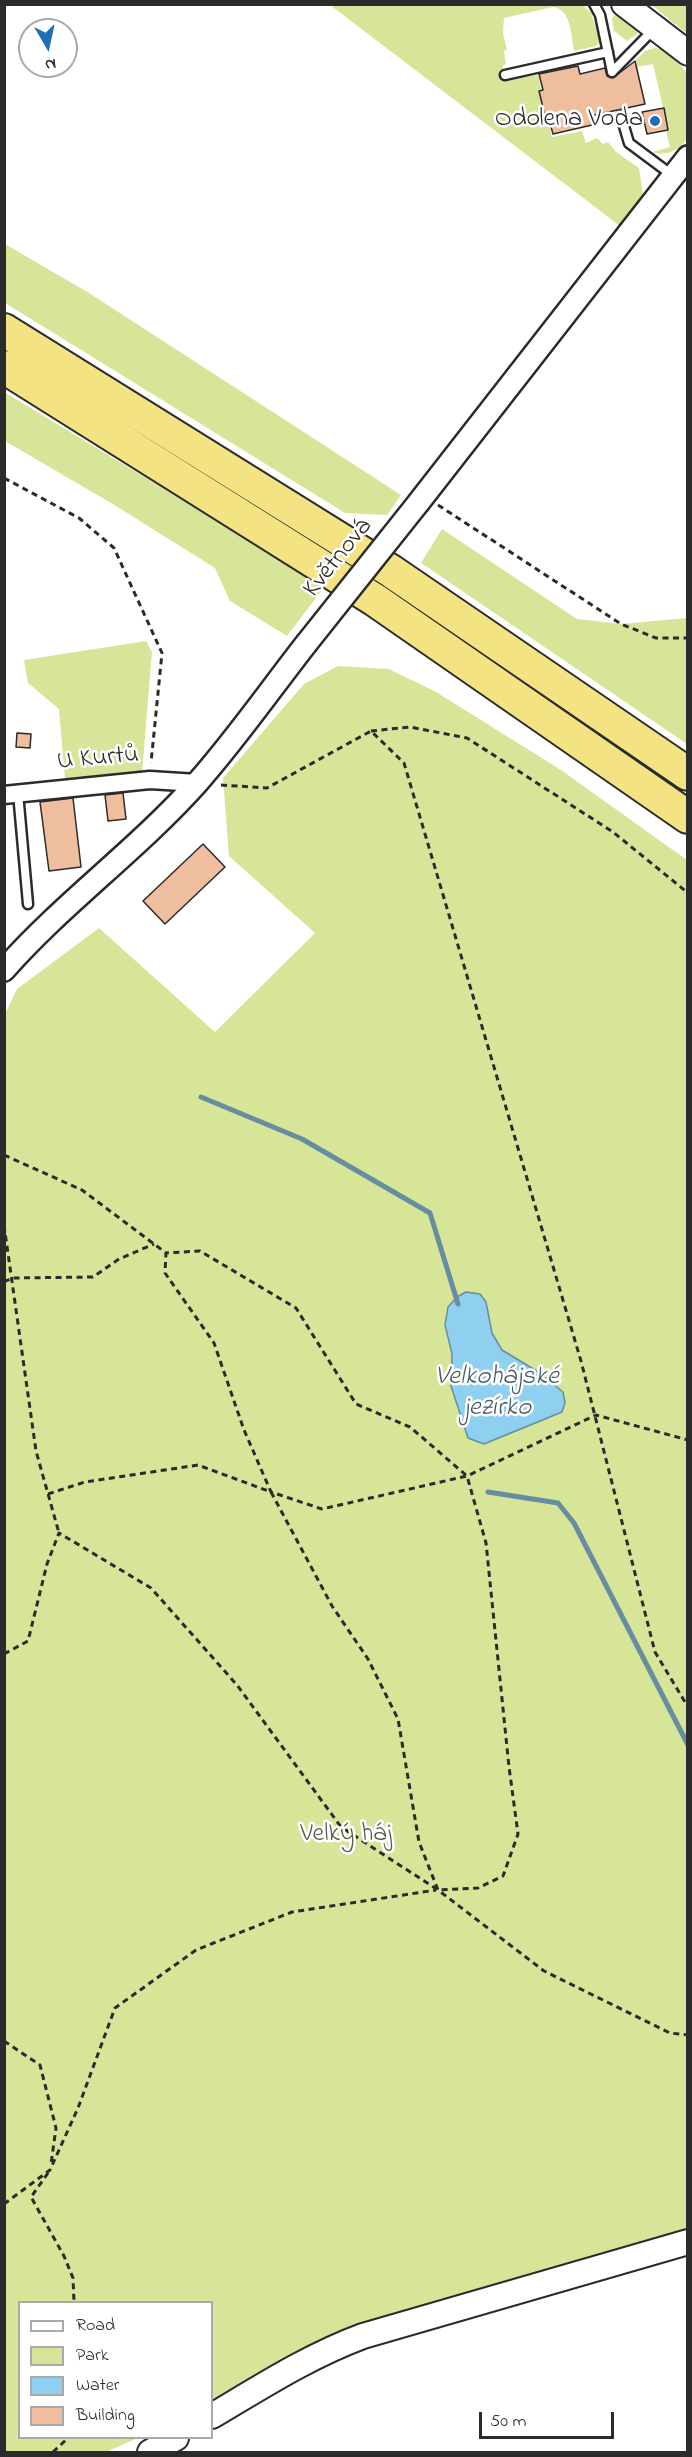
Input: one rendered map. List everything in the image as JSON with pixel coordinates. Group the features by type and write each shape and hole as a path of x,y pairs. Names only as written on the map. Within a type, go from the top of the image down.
{"highway":[{"path":"4,330 392,571 687,774"},
{"path":"4,367 375,600 687,817"}],"main road":[{"path":"624,4 687,53"},
{"path":"213,2415 332,2347 687,2242"}],"street":[{"name":"Květnová","path":"4,970 33,938 127,853 197,783 422,499 687,157"},
{"name":"U Kurtů","path":"11,794 150,780 197,783"}],"lane":[{"path":"594,4 600,15 612,72 654,29"},
{"path":"505,75 608,52"},
{"path":"621,116 629,143 673,176"},
{"path":"11,794 28,904"}],"path":[{"path":"4,478 79,518 114,548 162,653 150,780"},
{"path":"422,499 621,624 656,638 687,638"},
{"path":"197,783 267,788 371,731 410,727 467,738 613,832 687,893"},
{"path":"371,731 404,763 596,1415 655,1652 687,1707"},
{"path":"4,1155 82,1190 166,1253 200,1251 296,1308 356,1404 410,1427 466,1476 486,1543 508,1767 518,1834 503,1876 478,1888 438,1890 292,1912 196,1950 115,2008 78,2108 50,2170 31,2197 64,2256 73,2278 74,2301"},
{"path":"4,1225 36,1451 59,1533 47,1564 28,1641 4,1654"},
{"path":"4,1282 12,1278 93,1277 119,1259 154,1244"},
{"path":"166,1253 165,1273 214,1343 244,1430 271,1492 332,1606 368,1659 398,1719 419,1842 438,1890"},
{"path":"48,1494 86,1482 198,1465 322,1509 466,1476 596,1415 687,1440"},
{"path":"59,1533 151,1588 237,1685 341,1827 438,1890 544,1971 670,2033 687,2035"},
{"path":"4,2041 40,2065 56,2128 50,2170 4,2204"},
{"path":"53,2452 67,2439"}],"green space":[{"path":"330,5 583,5 591,13 600,41 596,46 574,51 570,24 559,9 553,7 504,18 503,33 507,50 504,51 506,64 503,65 503,81 538,75 552,137 582,131 586,143 597,138 603,144 608,142 616,152 639,168 643,194 620,226"},
{"path":"652,5 687,5 687,34"},
{"path":"617,12 639,29 637,34 627,41 614,31 612,18"},
{"path":"654,48 673,57 687,74 687,139 676,149 662,154 652,152 670,147 653,64 637,67 636,60 645,51"},
{"path":"5,244 89,293 401,495 387,515 345,513 5,303"},
{"path":"4,392 325,586 287,636 230,601 215,568 111,503 5,441"},
{"path":"442,529 577,619 621,624 687,618 687,744 421,563"},
{"path":"146,641 152,652 142,773 65,779 59,709 28,683 24,660"},
{"name":"Velký háj","path":"338,666 389,669 436,692 561,770 687,860 687,2228 664,2238 316,2343 213,2399 213,2301 18,2301 18,2439 136,2439 106,2452 5,2452 5,1014 17,989 99,928 215,1032 315,933 229,856 223,778 304,684","holes":["486,1302 492,1333 502,1350 540,1373 563,1392 451,1386 452,1354 445,1325"]}],"water":[{"name":"Velkohájské jezírko","path":"466,1292 480,1294 486,1302 492,1333 502,1350 540,1373 563,1392 565,1403 562,1412 484,1444 468,1438 451,1386 452,1354 445,1325 448,1307 457,1297"}],"building":[{"path":"635,61 645,104 590,116 592,125 553,134 549,120 546,120 539,91 543,90 539,74 578,66 580,74 605,68 607,76 613,78"},
{"name":"Odolena Voda","path":"664,108 668,130 647,134 642,112"},
{"path":"17,733 31,734 30,748 16,747"},
{"path":"123,793 126,819 108,821 105,795"},
{"path":"73,798 81,867 49,871 40,802"},
{"path":"203,844 225,867 165,924 143,901"}],"waterway":[{"path":"201,1097 302,1139 430,1213 458,1304"},
{"path":"488,1492 558,1503 574,1523 688,1745"}],"place":[{"name":"Odolena Voda","path":"655,121"}]}
